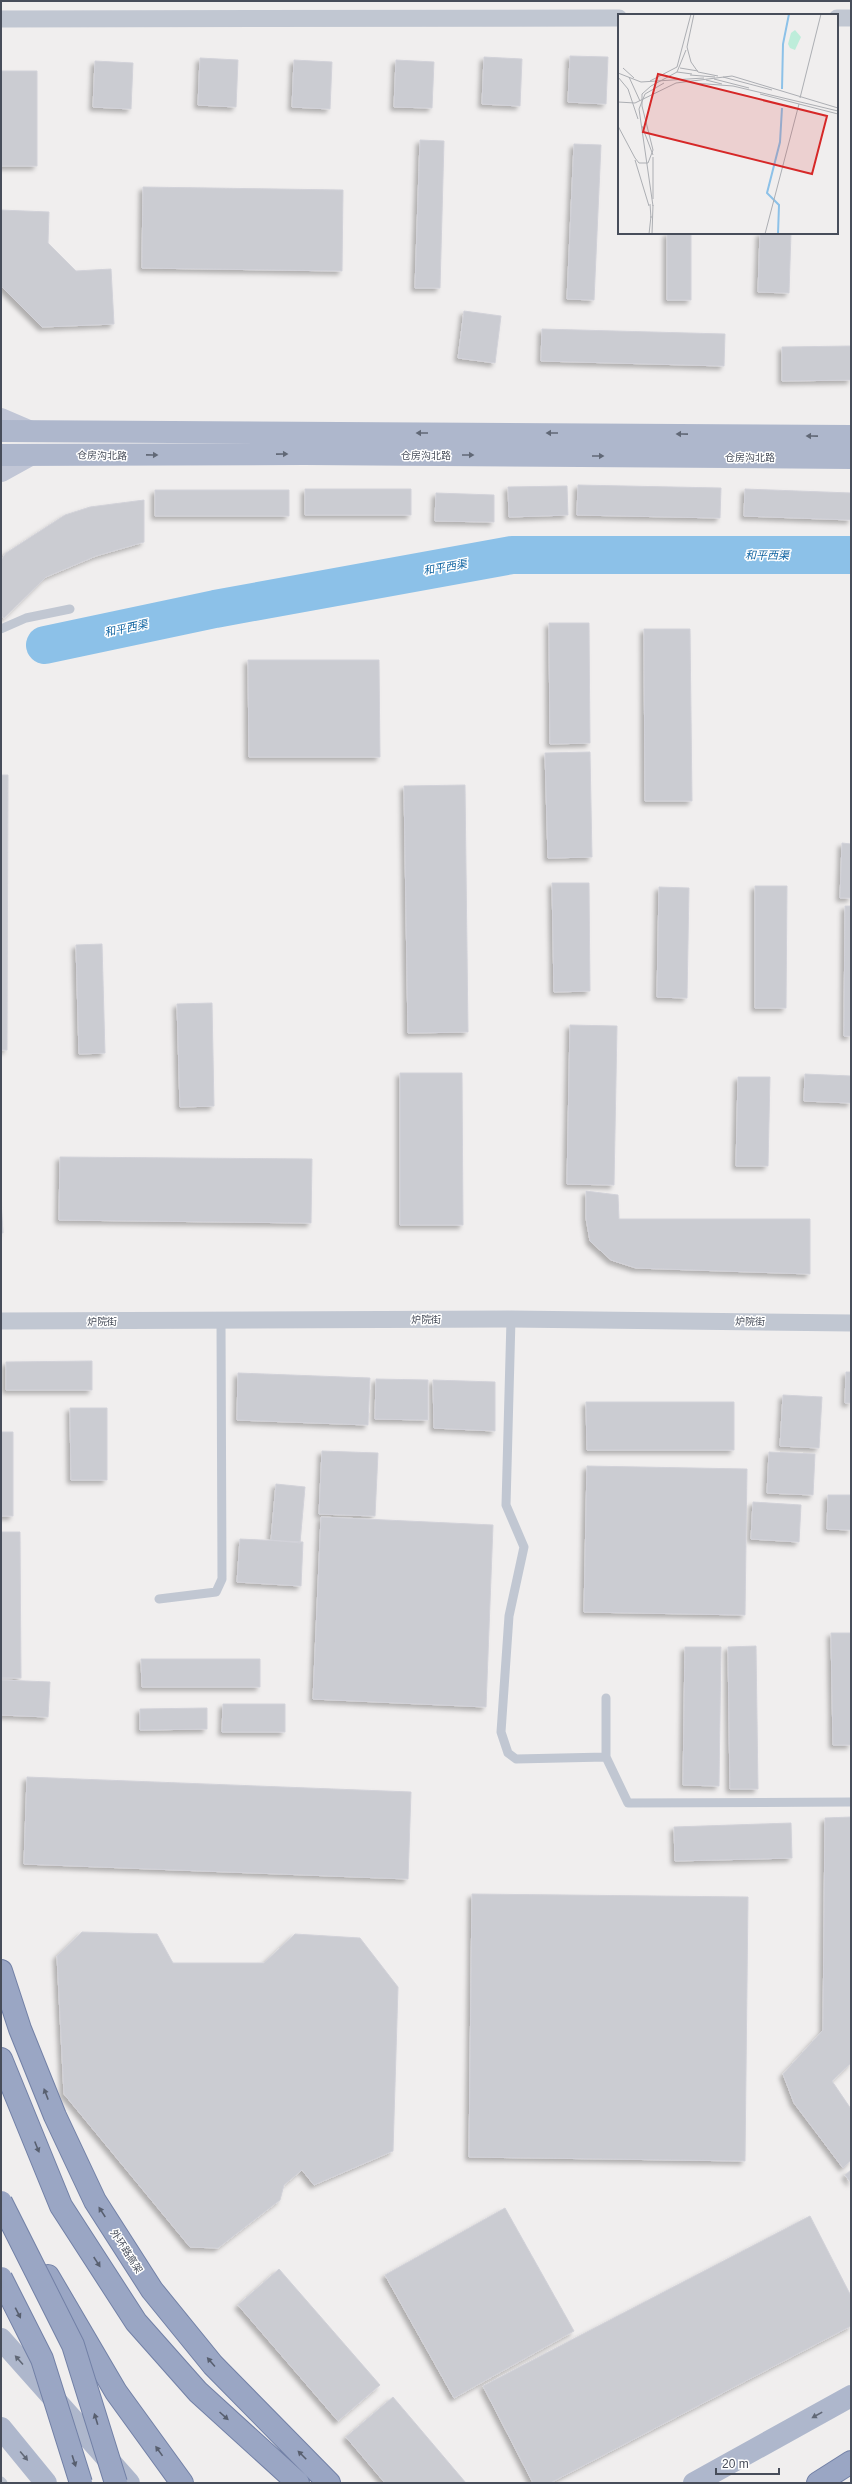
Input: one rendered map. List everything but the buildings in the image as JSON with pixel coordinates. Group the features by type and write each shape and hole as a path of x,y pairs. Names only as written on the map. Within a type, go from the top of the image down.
{"highway":[{"name":"外环路高架","path":"1,1971 20,2029 55,2116 95,2201 152,2290 208,2358 329,2483"},
{"path":"1,2060 61,2206 136,2322 198,2392 298,2483"},
{"path":"1,2195 116,2392 182,2483"},
{"path":"1,2202 73,2345 116,2483"},
{"path":"1,2278 42,2359 81,2483"},
{"path":"818,2483 851,2462"}],"main road":[{"path":"1,418 29,431"},
{"path":"1,431 851,436"},
{"name":"仓房沟北路","path":"1,455 304,454 851,458"},
{"path":"1,471 30,455"},
{"path":"1,2339 128,2483"},
{"path":"694,2483 851,2396"},
{"path":"1,2428 46,2483"}],"street":[{"path":"1,19 618,18"},
{"path":"838,18 851,18"},
{"name":"炉院街","path":"1,1321 511,1319 851,1323"}],"lane":[{"path":"1,629 26,618 70,609"},
{"path":"511,1319 506,1505 524,1548 509,1616 501,1732 508,1753 516,1759 606,1757"},
{"path":"159,1599 216,1592 222,1579 221,1321"},
{"path":"606,1698 606,1757 628,1803 851,1802"}],"waterway":[{"name":"和平西渠","path":"45,645 215,609 512,555 851,555"}]}
